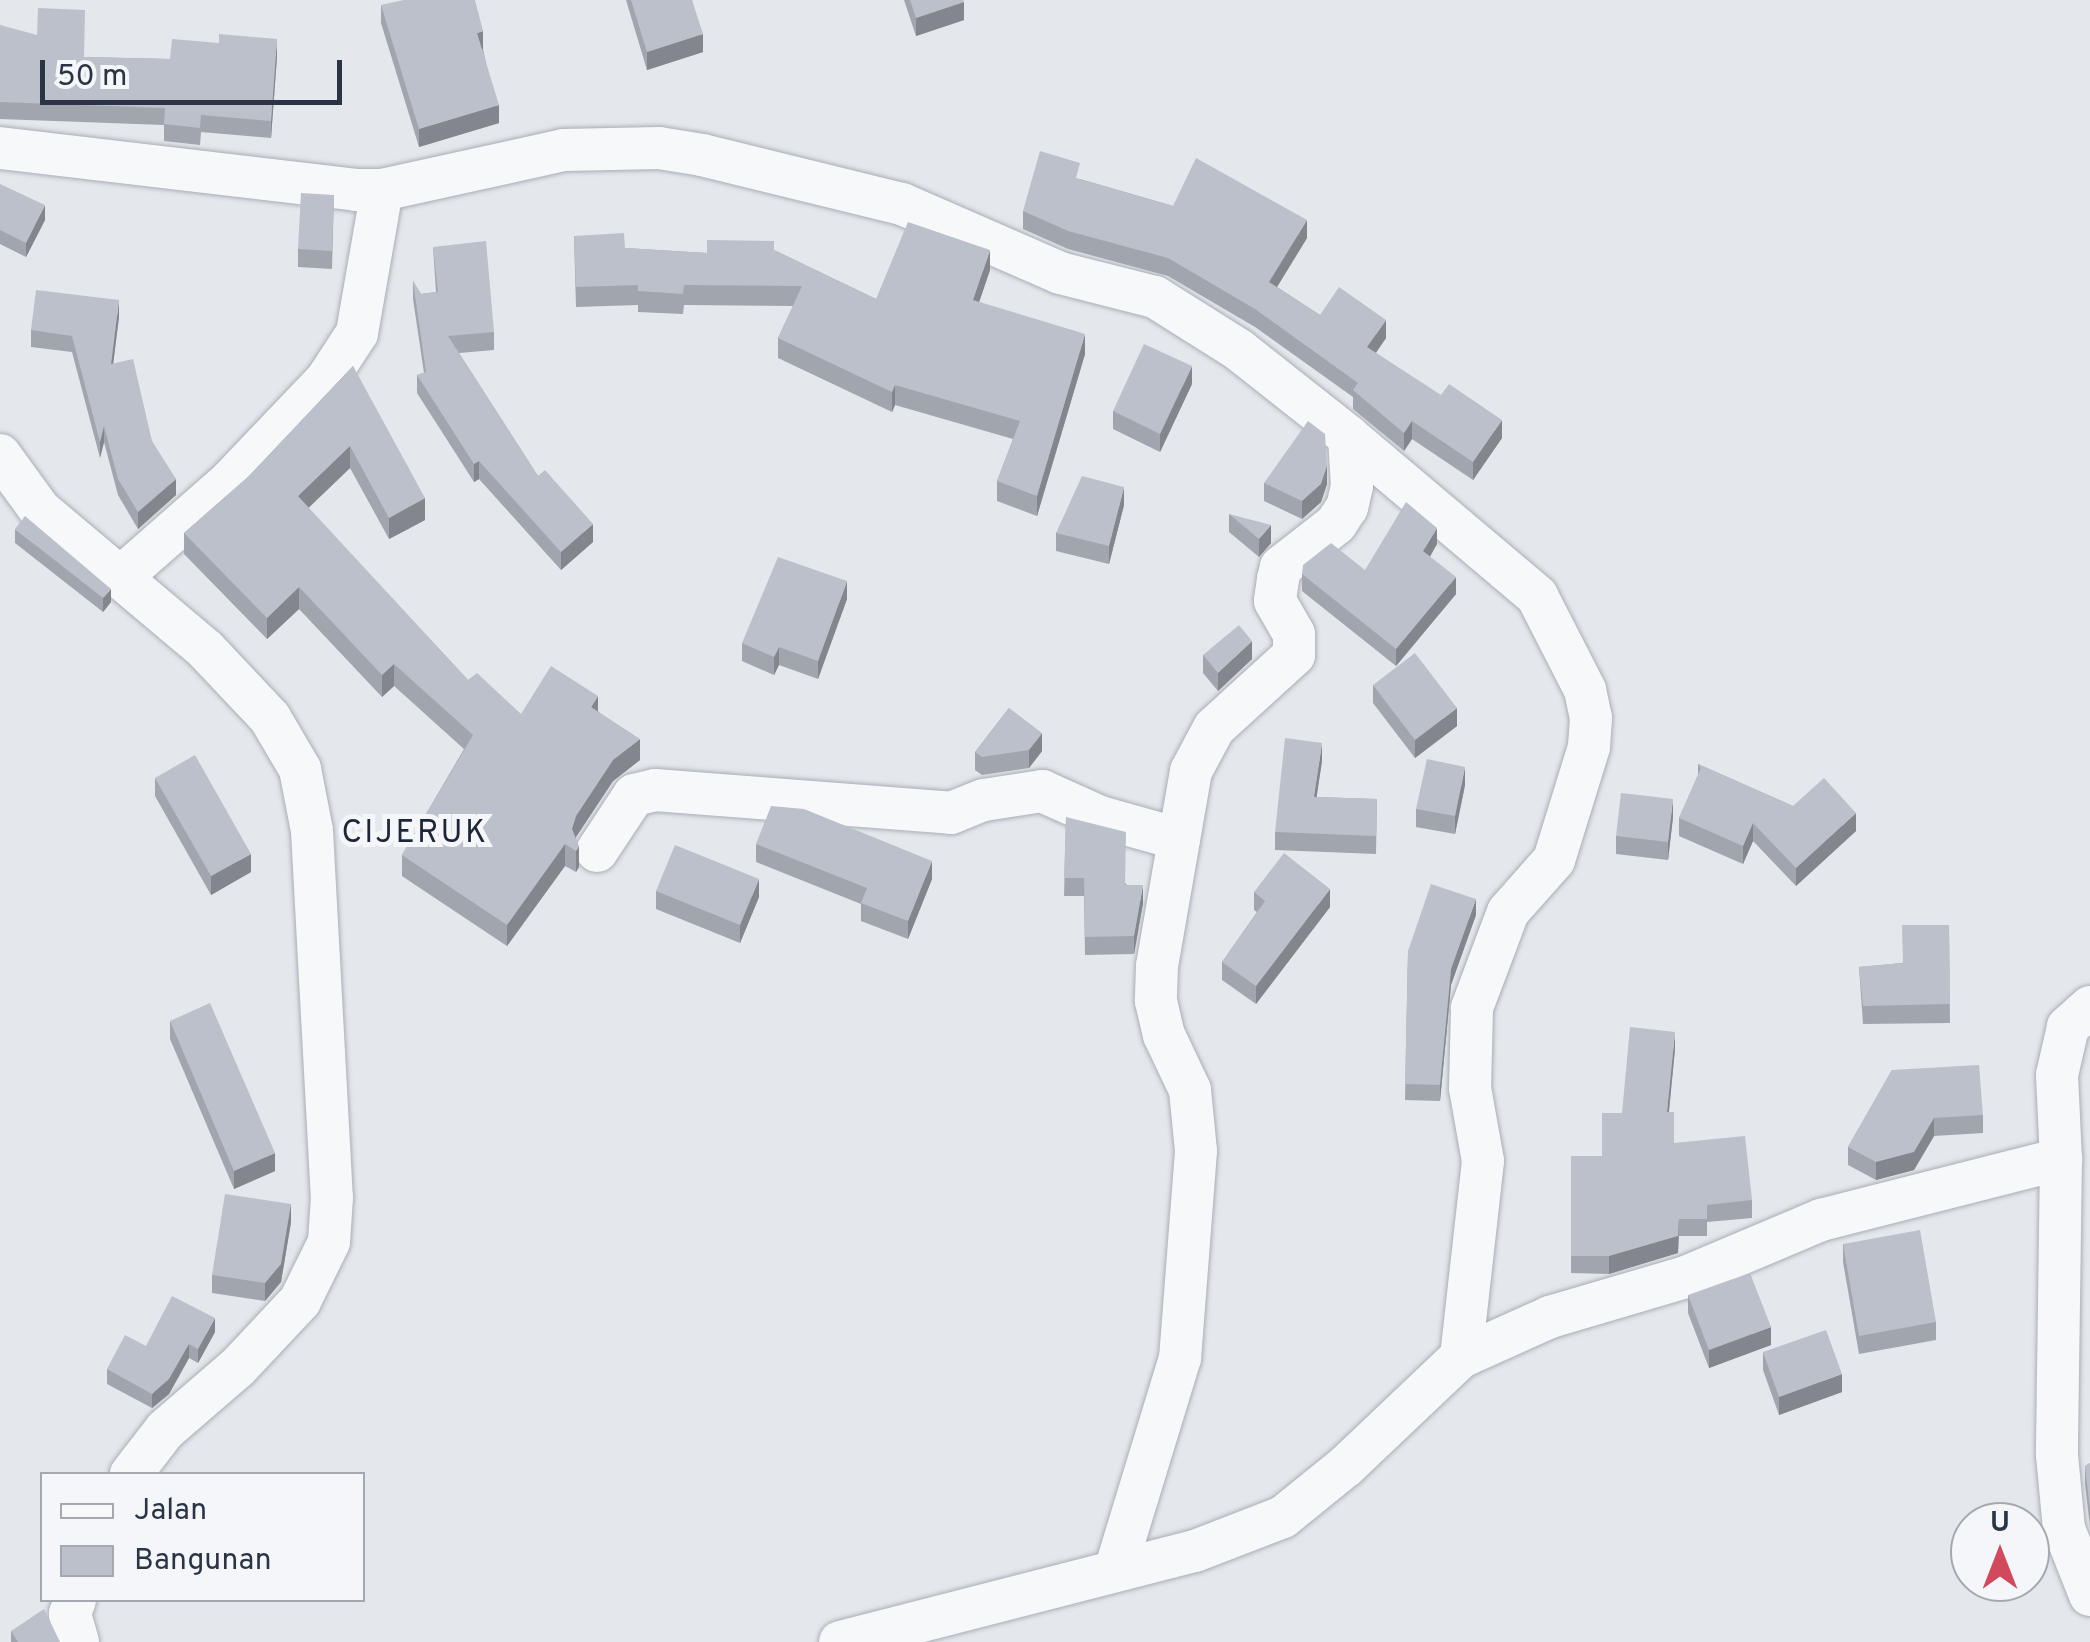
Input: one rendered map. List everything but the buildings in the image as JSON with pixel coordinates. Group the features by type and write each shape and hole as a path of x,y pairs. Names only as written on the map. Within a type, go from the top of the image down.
{"street":[{"path":"0,148 356,190 382,190 564,150 658,148 902,204 1060,272 1155,298 1239,350 1349,437 1536,596 1578,674 1591,718 1589,747 1562,842 1554,860 1508,912 1472,1008 1470,1088 1483,1160 1461,1357"},
{"path":"122,576 230,481 327,379 357,333 382,190"},
{"path":"1115,1570 1180,1358 1196,1151 1190,1090 1164,1034 1156,1001 1157,966 1191,770 1214,728 1294,654 1294,634 1276,601 1278,579 1282,568 1336,524 1347,506 1352,486 1349,437"},
{"path":"0,454 40,510 206,650 270,718 300,768 312,831 332,1197 329,1242 300,1301 238,1367 165,1430 142,1454 132,1472"},
{"path":"597,851 634,795 654,790 950,814 984,800 1042,791 1100,818 1179,839"},
{"path":"2090,1007 2068,1026 2060,1052 2057,1456 2064,1528 2090,1595"},
{"path":"840,1642 1195,1551 1283,1517 1346,1466 1461,1357 1550,1318 1686,1277 1820,1220 2061,1159"},
{"path":"74,1602 70,1614 78,1642"}],"district":[{"name":"CIJERUK","path":"415,834"}]}
